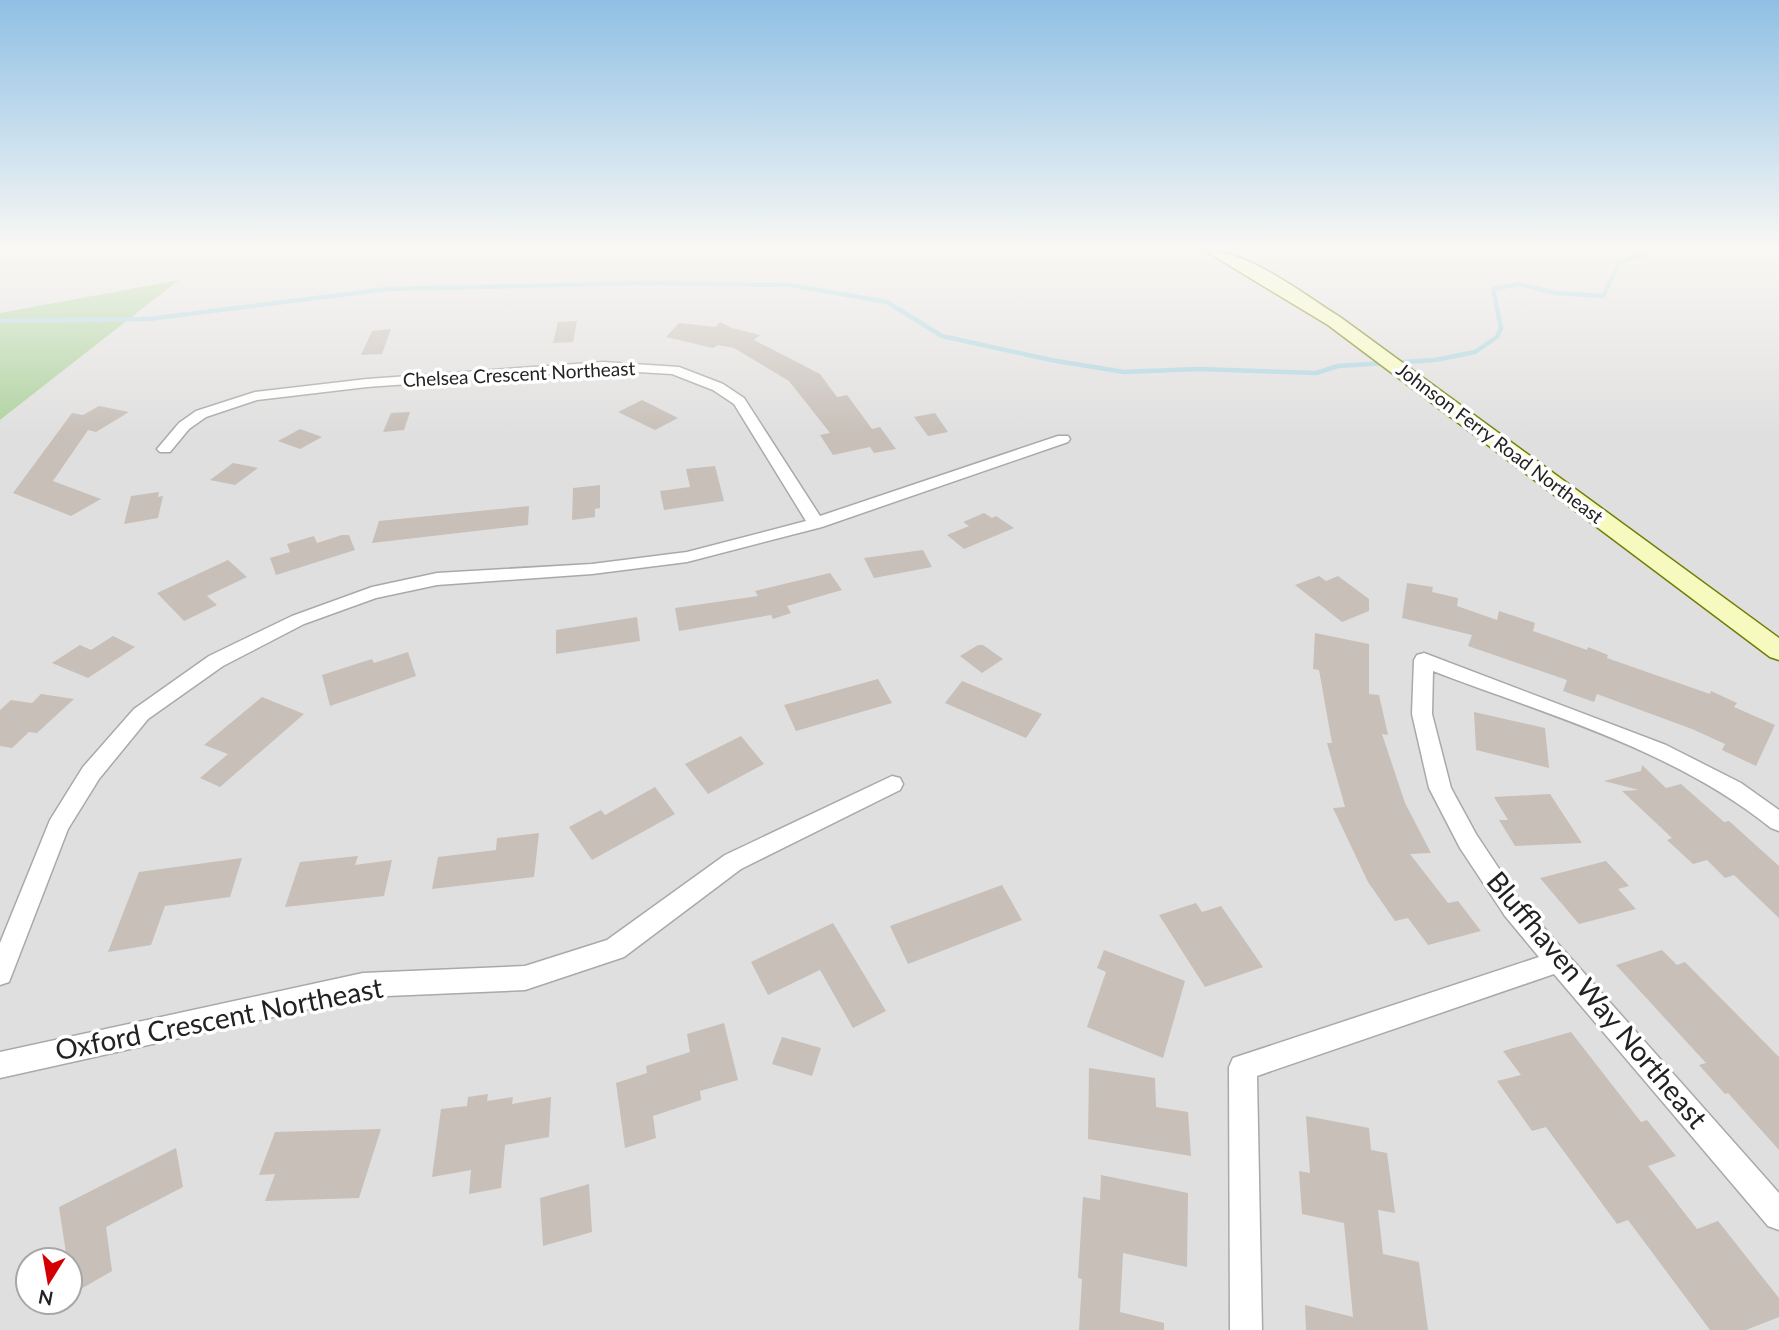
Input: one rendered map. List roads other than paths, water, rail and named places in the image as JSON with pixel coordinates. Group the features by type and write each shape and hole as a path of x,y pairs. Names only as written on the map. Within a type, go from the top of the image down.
{"main road":[{"name":"Johnson Ferry Road Northeast","path":"1320,312 1779,650"}],"street":[{"name":"Chelsea Crescent Northeast","path":"165,449 184,426 201,414 255,396 367,383 589,367 674,370 718,387 739,401 816,523"},
{"path":"0,974 58,825 91,773 141,714 216,661 298,620 372,593 437,579 592,569 687,556 816,523 1063,439"},
{"name":"Bluffhaven Way Northeast","path":"1779,822 1755,801 1732,787 1657,748 1424,660 1422,714 1440,788 1468,841 1513,909 1779,1215"},
{"name":"Oxford Crescent Northeast","path":"0,1065 363,985 525,978 615,948 733,862 892,783"},
{"path":"1246,1330 1243,1067 1560,961"}],"waterway":[{"path":"0,321 149,319 204,312"},
{"path":"903,312 942,336 1051,360 1124,372 1198,369 1316,373 1338,366 1435,360 1475,352 1497,337 1501,328 1498,312"}]}
